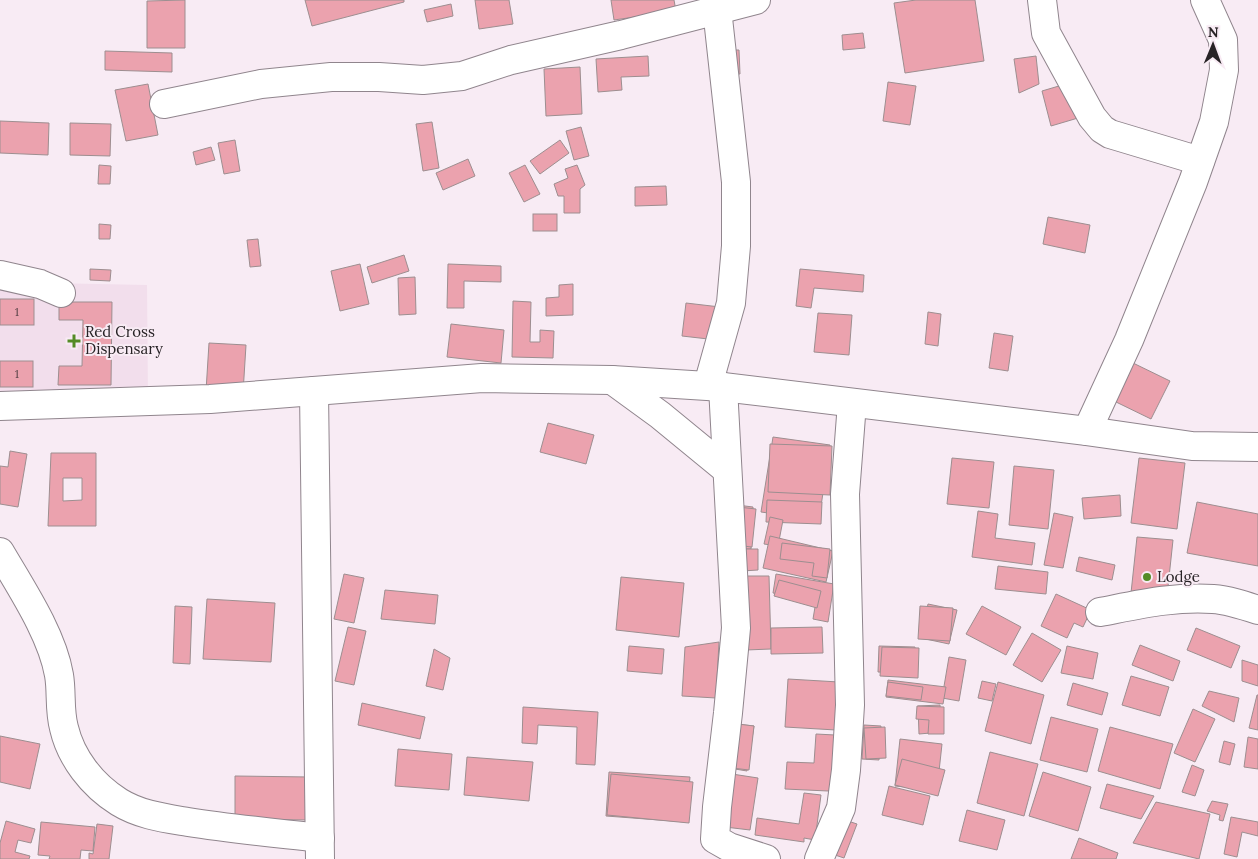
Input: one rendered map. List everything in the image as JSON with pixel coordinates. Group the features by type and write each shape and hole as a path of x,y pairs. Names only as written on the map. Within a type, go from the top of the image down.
{"street":[{"path":"164,104 261,84 314,79 379,77 423,80 462,76 511,60 621,35 756,0"},
{"path":"1042,0 1046,33 1092,117 1102,129 1110,134 1200,161"},
{"path":"1087,431 1129,340 1214,122 1224,70 1223,40 1206,0"},
{"path":"717,9 736,182 736,246 731,304 716,386 727,470 736,628 715,839 729,847 766,859"},
{"path":"0,275 40,284 61,293"},
{"path":"0,406 210,399 482,378 612,380 716,386 1087,431 1192,446 1258,447"},
{"path":"612,380 660,415 727,470"},
{"path":"0,552 23,590 51,645 59,675 60,704 64,728 72,751 90,779 119,802 149,815 210,825 320,848 314,391"},
{"path":"819,859 841,808 846,770 850,705 845,494 852,403"},
{"path":"1223,600 1258,595"},
{"path":"1100,612 1166,599 1212,598 1258,610"}],"shaded area":[{"name":"Red Cross Dispensary","path":"0,282 147,285 148,397 0,400"}],"building":[{"path":"185,0 185,48 147,48 147,1"},
{"path":"305,0 404,0 404,2 312,26"},
{"path":"475,0 509,0 513,24 479,29"},
{"path":"611,0 674,0 676,11 614,20"},
{"path":"916,0 975,0 984,61 905,73 894,3"},
{"path":"451,4 453,16 427,22 424,10"},
{"path":"863,33 865,48 843,50 842,35"},
{"path":"727,50 739,50 740,74 728,74"},
{"path":"105,51 172,53 172,72 105,70"},
{"path":"648,56 649,76 621,77 622,90 598,92 596,59"},
{"path":"1036,56 1039,84 1019,93 1014,59"},
{"path":"580,67 582,114 546,116 544,69"},
{"path":"888,82 916,86 910,125 883,121"},
{"path":"1069,83 1078,118 1051,126 1042,91"},
{"path":"148,84 158,135 126,141 115,90"},
{"path":"0,121 49,123 48,155 0,153"},
{"path":"432,122 439,168 423,171 416,124"},
{"path":"70,123 111,124 110,156 70,155"},
{"path":"581,127 589,156 574,160 566,131"},
{"path":"235,140 240,171 224,174 218,143"},
{"path":"560,140 569,153 540,174 530,161"},
{"path":"211,147 215,160 196,165 193,152"},
{"path":"468,159 475,176 443,190 436,173"},
{"path":"99,165 111,166 110,184 98,184"},
{"path":"525,165 540,194 524,202 509,173"},
{"path":"577,165 585,185 580,189 580,213 564,213 564,196 558,196 554,184 568,178 565,169"},
{"path":"666,186 667,205 635,206 635,187"},
{"path":"533,214 557,214 557,231 533,231"},
{"path":"1048,217 1090,225 1085,253 1043,244"},
{"path":"99,224 111,225 110,239 99,239"},
{"path":"258,239 261,266 250,267 247,240"},
{"path":"404,255 409,271 372,283 367,267"},
{"path":"360,264 369,304 340,311 331,271"},
{"path":"448,264 501,266 501,282 464,281 464,308 447,308"},
{"path":"90,269 111,270 110,281 90,280"},
{"path":"800,269 864,275 863,292 814,288 811,308 796,306"},
{"path":"415,277 416,314 399,315 398,278"},
{"path":"573,284 573,315 546,316 546,298 559,297 559,285"},
{"path":"0,299 34,299 34,325 0,325"},
{"path":"513,301 531,302 530,342 540,342 540,330 554,331 553,358 512,357"},
{"path":"59,302 112,302 111,385 58,385 59,366 82,366 83,320 59,320"},
{"path":"686,303 720,307 717,340 682,336"},
{"path":"928,312 941,314 938,346 925,344"},
{"path":"818,313 852,315 849,355 814,352"},
{"path":"451,324 504,330 501,363 447,357"},
{"path":"994,333 1013,336 1008,371 989,368"},
{"path":"209,343 246,345 243,393 206,391"},
{"path":"0,361 33,361 33,387 0,387"},
{"path":"1133,363 1170,381 1151,419 1114,401"},
{"path":"548,423 594,435 586,464 540,452"},
{"path":"773,437 830,445 819,520 761,512"},
{"path":"770,444 832,446 830,495 768,492"},
{"path":"10,451 27,454 18,507 0,504 0,466 8,467"},
{"path":"51,453 96,453 96,526 48,526","holes":["63,478 82,478 82,500 63,501"]},
{"path":"952,458 994,462 989,508 947,504"},
{"path":"1139,458 1185,463 1177,529 1131,523"},
{"path":"1014,466 1054,470 1048,529 1009,525"},
{"path":"1120,495 1121,516 1084,519 1082,498"},
{"path":"767,500 822,502 821,524 766,522"},
{"path":"1197,502 1258,514 1258,566 1187,553"},
{"path":"737,505 753,507 751,549 735,549"},
{"path":"738,507 756,509 752,547 734,545"},
{"path":"978,511 998,514 995,538 1035,543 1032,565 972,557"},
{"path":"1054,513 1073,517 1063,568 1044,565"},
{"path":"770,517 783,520 778,546 764,544"},
{"path":"770,536 833,551 826,582 763,568"},
{"path":"1137,537 1173,540 1167,596 1131,593"},
{"path":"782,543 830,549 827,578 812,576 814,563 780,559"},
{"path":"741,549 758,549 758,570 742,571"},
{"path":"1079,557 1115,565 1112,580 1076,571"},
{"path":"998,566 1048,572 1046,594 995,589"},
{"path":"344,574 364,578 354,623 334,619"},
{"path":"776,574 834,584 828,622 813,619 816,601 773,593"},
{"path":"744,576 769,576 771,649 746,650"},
{"path":"621,577 684,583 679,637 616,630"},
{"path":"779,580 821,591 817,608 774,596"},
{"path":"385,590 438,595 435,624 381,619"},
{"path":"1056,594 1091,610 1083,627 1074,623 1067,638 1041,626"},
{"path":"207,599 275,603 271,662 203,659"},
{"path":"928,604 957,610 949,644 921,638"},
{"path":"175,606 192,607 190,664 173,663"},
{"path":"920,606 953,608 950,641 918,639"},
{"path":"982,606 1021,627 1006,655 966,634"},
{"path":"348,627 366,631 354,685 335,681"},
{"path":"822,627 823,653 771,654 771,628"},
{"path":"1196,628 1240,646 1231,668 1187,650"},
{"path":"1032,633 1061,650 1042,682 1013,665"},
{"path":"719,642 716,698 682,696 685,647"},
{"path":"1140,645 1180,661 1173,681 1132,665"},
{"path":"629,646 664,649 662,674 627,671"},
{"path":"879,646 915,647 915,673 878,672"},
{"path":"1067,646 1098,653 1093,679 1061,673"},
{"path":"882,647 919,648 918,678 880,676"},
{"path":"434,649 450,658 443,690 426,686"},
{"path":"949,657 966,660 959,701 942,698"},
{"path":"1242,660 1258,665 1258,686 1242,681"},
{"path":"1131,676 1169,687 1160,716 1122,705"},
{"path":"788,679 839,682 836,730 785,727"},
{"path":"888,680 946,687 943,704 886,697"},
{"path":"982,681 996,684 992,701 978,698"},
{"path":"888,682 923,687 921,700 886,696"},
{"path":"998,682 1044,695 1031,744 985,731"},
{"path":"1073,683 1108,693 1102,715 1067,705"},
{"path":"1209,691 1239,698 1234,722 1202,706"},
{"path":"1258,695 1258,730 1249,728"},
{"path":"362,703 425,717 420,739 358,725"},
{"path":"940,705 942,732 919,734 918,706"},
{"path":"917,706 944,707 944,734 928,734 929,720 916,719"},
{"path":"523,707 598,712 595,765 576,764 577,727 538,725 537,744 522,743"},
{"path":"1193,709 1215,719 1195,762 1174,753"},
{"path":"1051,717 1098,729 1087,772 1040,760"},
{"path":"735,724 754,726 747,771 729,768"},
{"path":"738,724 754,726 749,770 732,768"},
{"path":"864,725 881,726 879,760 862,759"},
{"path":"885,727 886,758 866,759 864,728"},
{"path":"1110,727 1173,744 1160,789 1098,771"},
{"path":"816,734 835,735 836,790 785,789 787,762 814,763"},
{"path":"0,736 40,744 30,789 0,782"},
{"path":"1248,737 1258,739 1258,769 1244,767"},
{"path":"900,739 942,744 937,790 895,786"},
{"path":"1224,741 1235,744 1230,765 1219,762"},
{"path":"398,749 452,754 449,790 395,786"},
{"path":"990,752 1038,764 1024,816 977,803"},
{"path":"467,757 533,762 529,801 464,795"},
{"path":"902,759 945,770 938,796 895,785"},
{"path":"1192,765 1204,770 1195,796 1182,792"},
{"path":"609,772 690,777 686,822 606,816"},
{"path":"1043,772 1091,787 1078,831 1029,816"},
{"path":"611,774 693,782 689,823 607,815"},
{"path":"732,774 758,778 750,830 725,827"},
{"path":"235,776 310,777 310,820 235,819"},
{"path":"1107,784 1154,796 1141,819 1100,808"},
{"path":"889,786 930,796 923,825 882,815"},
{"path":"804,793 821,795 815,840 804,838 804,842 755,835 757,818 799,824"},
{"path":"1212,801 1228,804 1223,821 1219,820 1220,815 1207,811"},
{"path":"1156,802 1210,814 1199,859 1133,843"},
{"path":"967,810 1005,820 997,850 959,841"},
{"path":"1231,817 1258,822 1258,836 1242,832 1237,857 1224,854"},
{"path":"845,820 857,824 844,858 832,854"},
{"path":"6,821 35,829 31,843 18,840 15,852 30,856 29,859 0,859 0,843"},
{"path":"41,822 95,827 93,851 81,850 80,859 49,859 50,856 38,855"},
{"path":"97,824 113,826 109,859 89,859 89,853 93,854"},
{"path":"1079,838 1118,853 1116,859 1071,859"}],"place":[{"name":"Red Cross Dispensary","path":"74,341"},
{"name":"Lodge","path":"1147,577"}]}
